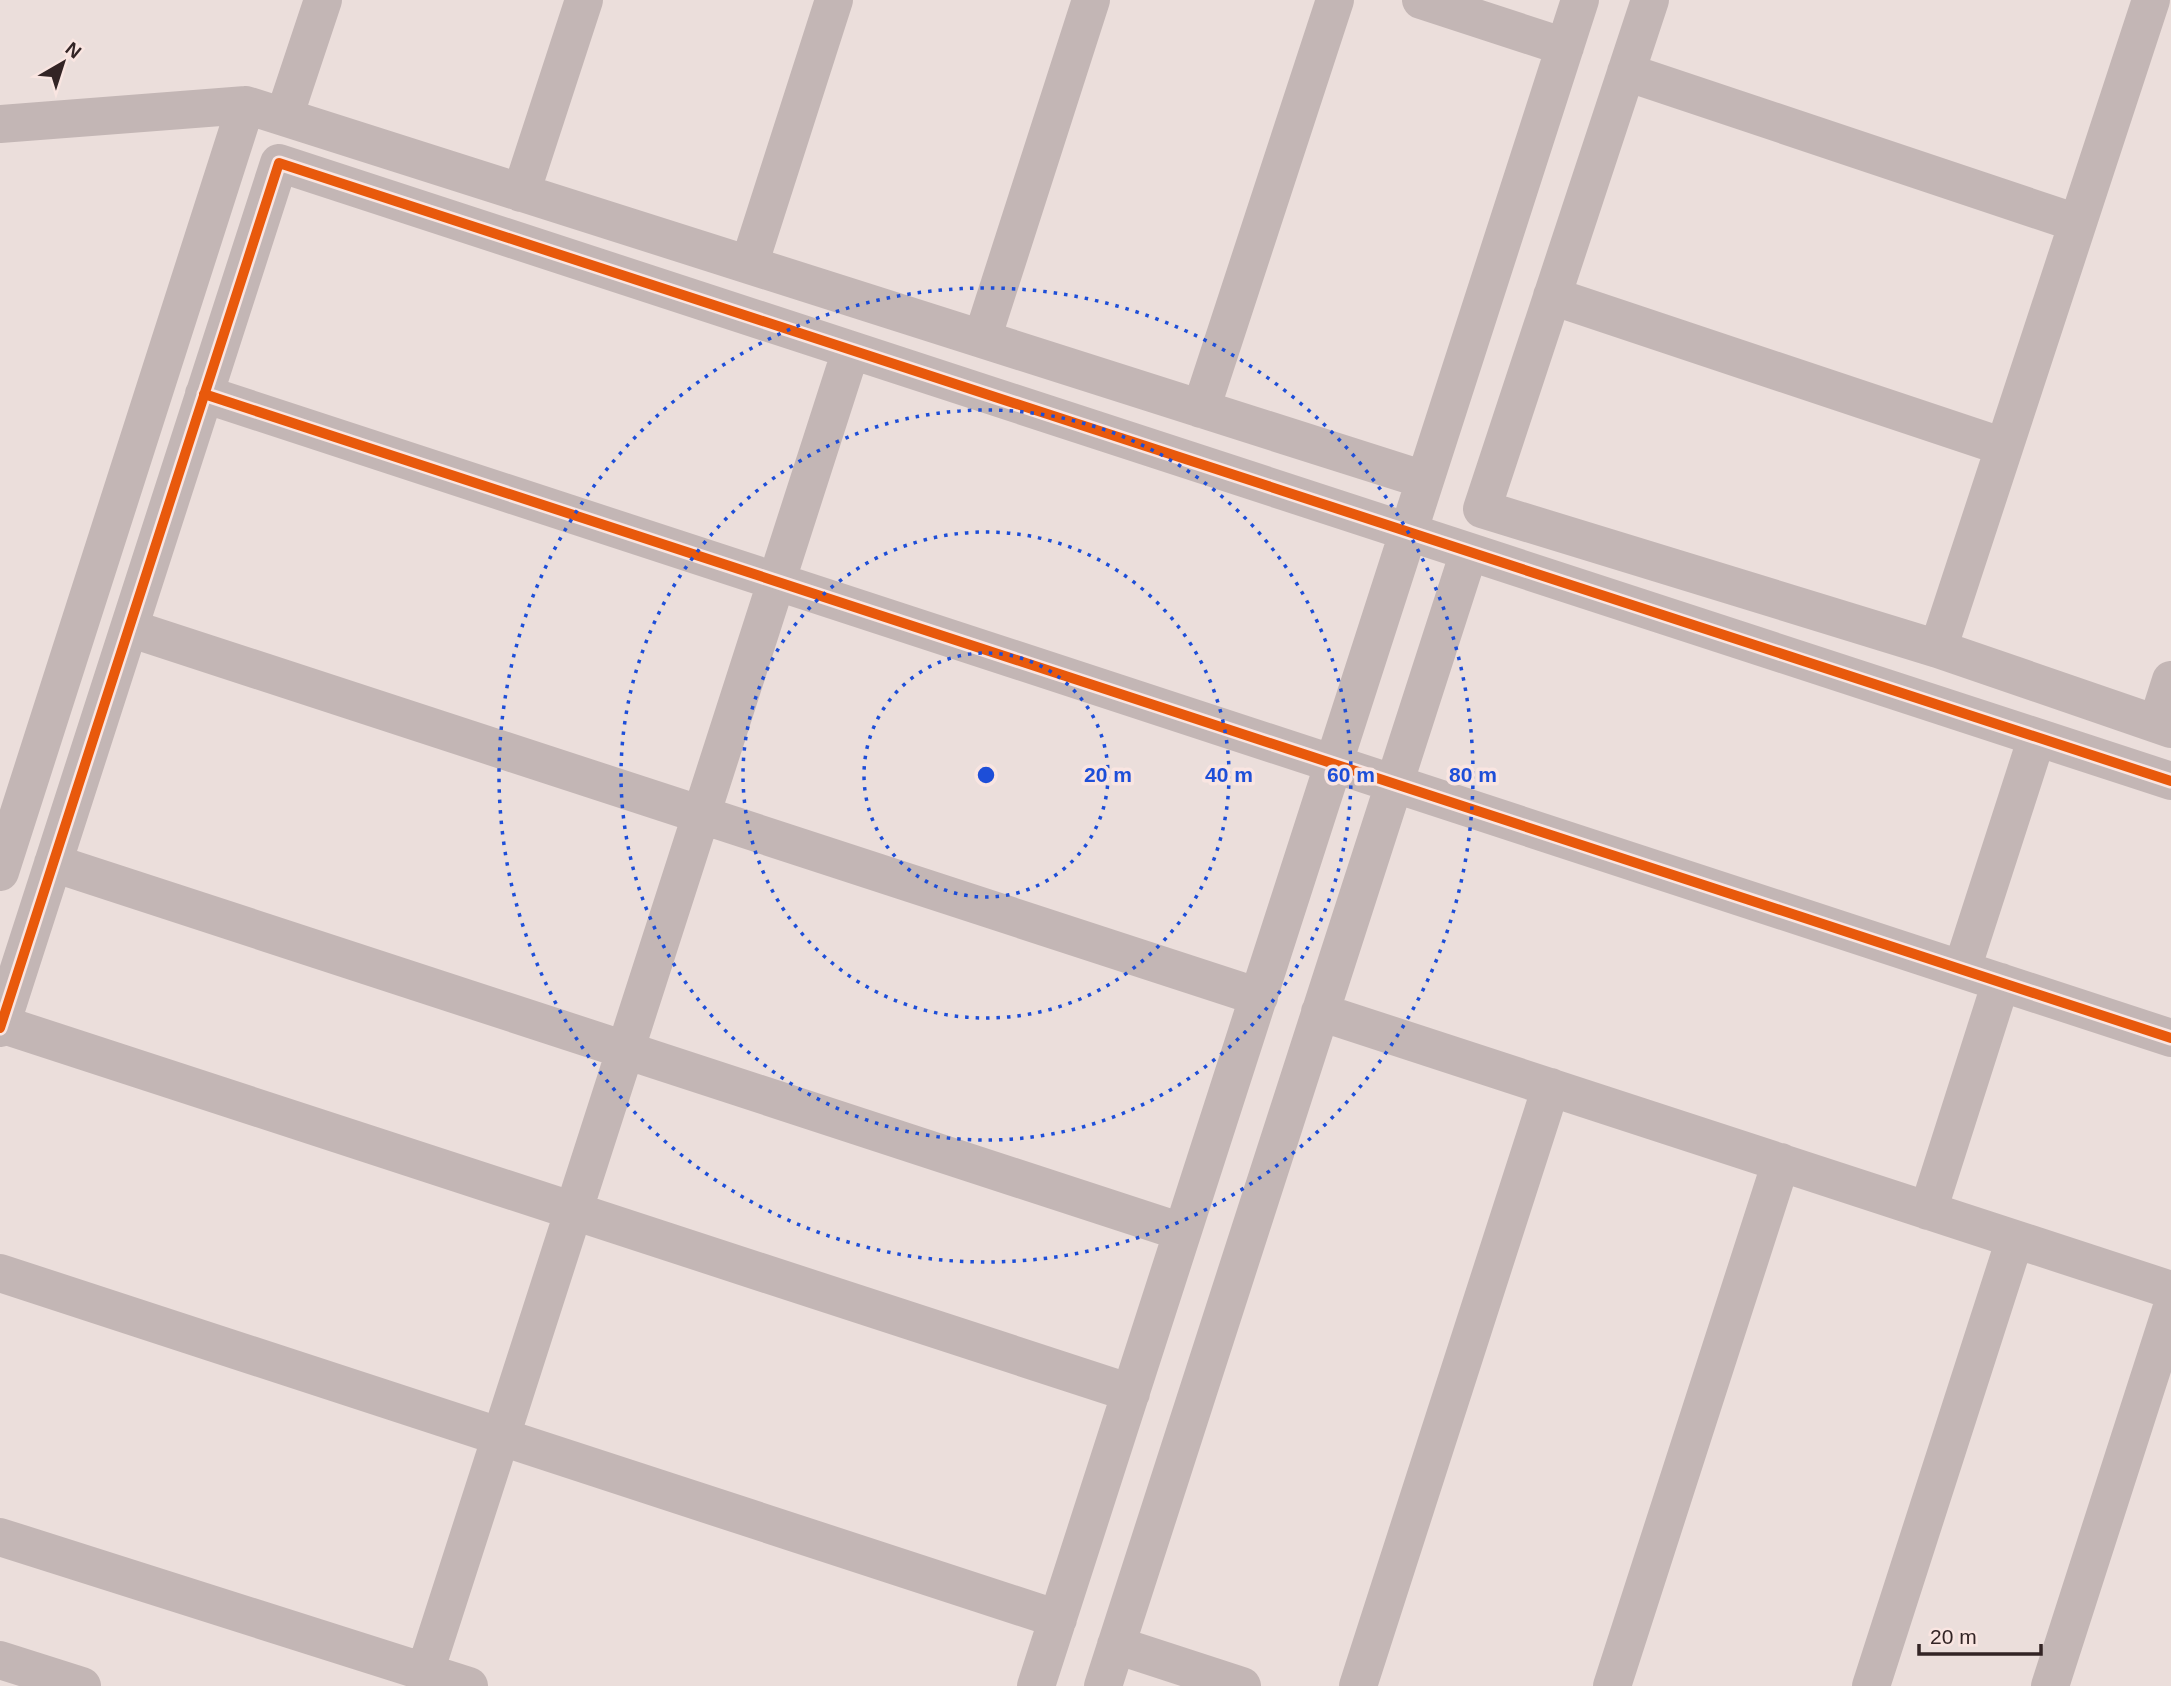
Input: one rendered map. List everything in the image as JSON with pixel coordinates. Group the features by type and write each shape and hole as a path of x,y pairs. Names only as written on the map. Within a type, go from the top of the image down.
{"street":[{"path":"284,117 323,0"},
{"path":"521,192 584,0"},
{"path":"749,265 834,0"},
{"path":"982,339 1091,0"},
{"path":"1201,409 1335,0"},
{"path":"1421,0 1564,47"},
{"path":"1036,1686 1580,0"},
{"path":"1650,0 1482,509 1938,649 2164,726 2171,680"},
{"path":"1938,649 2151,0"},
{"path":"2162,0 2171,3"},
{"path":"1626,72 2077,223"},
{"path":"0,872 246,105"},
{"path":"0,124 246,105 1425,480"},
{"path":"1131,1393 1,1026 279,163 2171,781"},
{"path":"1552,296 2004,447"},
{"path":"425,1672 851,349"},
{"path":"204,394 2171,1038"},
{"path":"1103,1686 1469,552"},
{"path":"129,628 1259,997"},
{"path":"1962,969 2037,737"},
{"path":"53,863 1182,1232"},
{"path":"1928,1211 2001,982"},
{"path":"1320,1012 2171,1290"},
{"path":"1358,1686 1551,1087"},
{"path":"1612,1686 1781,1163"},
{"path":"1871,1686 2015,1239"},
{"path":"0,1273 1058,1619"},
{"path":"2050,1686 2171,1310"},
{"path":"0,1537 469,1686"},
{"path":"1116,1645 1242,1686"},
{"path":"0,1660 37,1679 82,1686"}],"cycle path":[{"path":"0,1028 279,163 2171,781"},
{"path":"204,394 2171,1038"}]}
